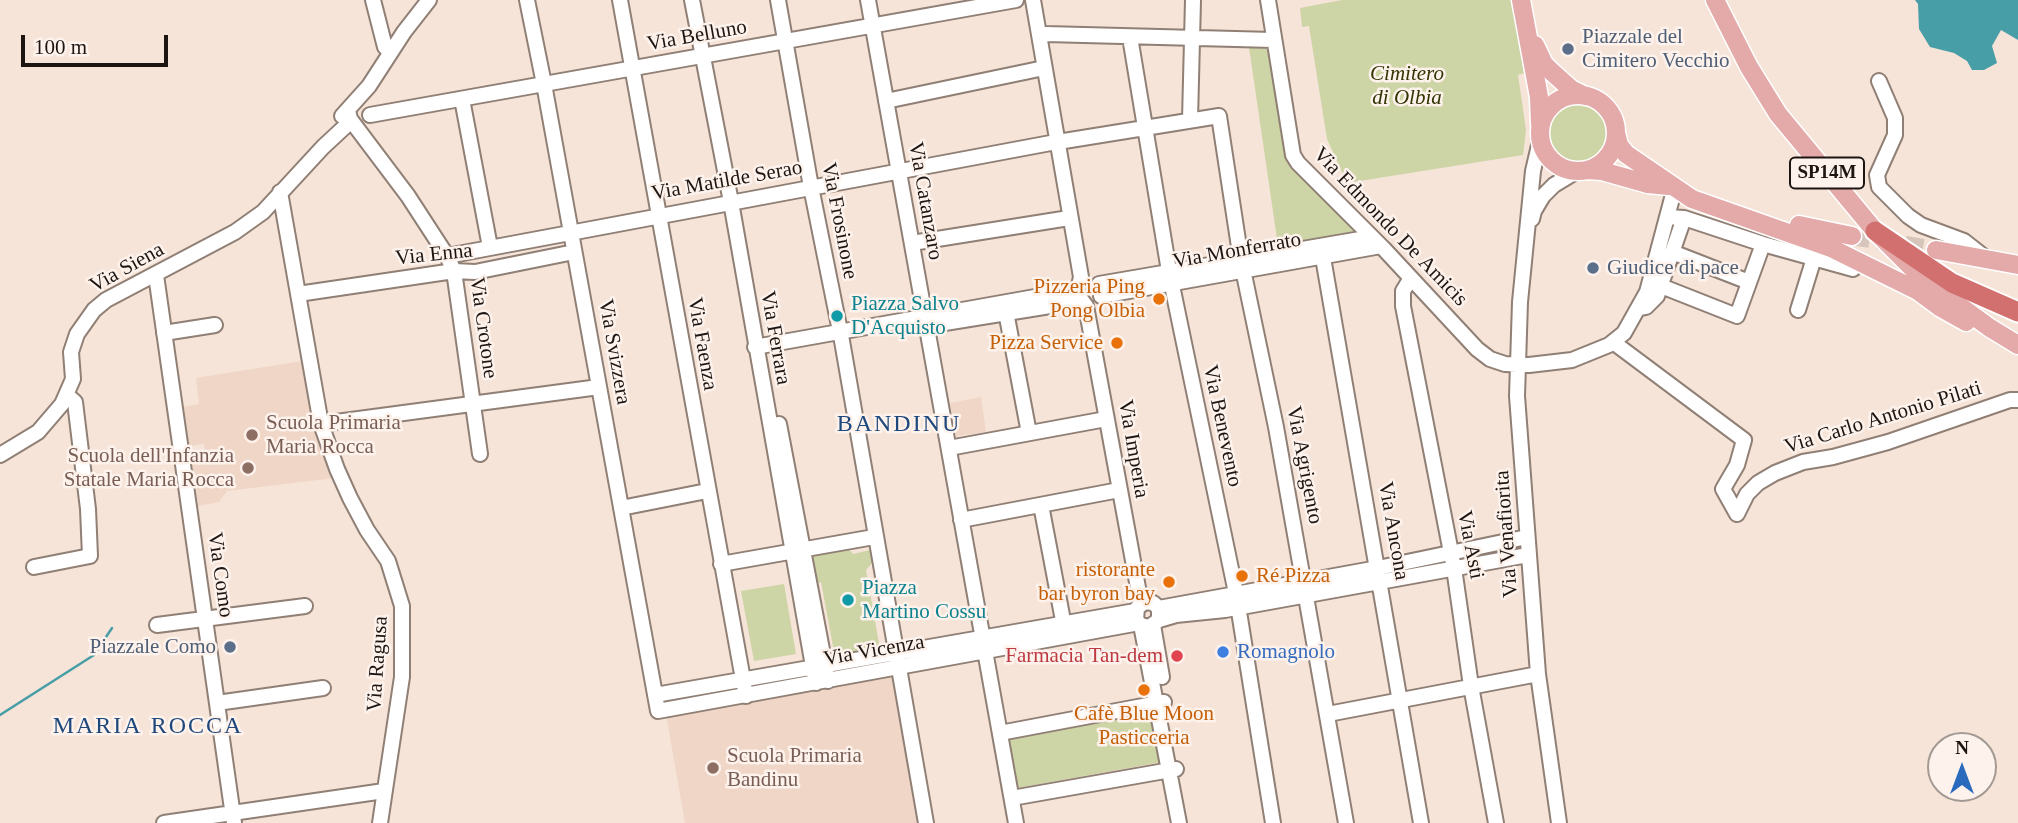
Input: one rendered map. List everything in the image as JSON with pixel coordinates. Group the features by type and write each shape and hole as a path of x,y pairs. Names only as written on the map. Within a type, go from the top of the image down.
{"highway":[{"path":"1875,231 1952,283 2018,312"}],"main road":[{"path":"1521,0 1539,97 1540,134 1550,159 1567,170 1602,171 1648,184 1695,189 1815,230 1852,236"},
{"name":"SP14M","path":"1715,0 1749,67 1778,114 1875,231 1913,269 1990,328 2018,345"},
{"path":"1526,26 1544,64 1560,81 1604,105 1615,123 1619,145 1638,164 1692,199 1831,248 1918,291 1962,321 1990,328"},
{"path":"1540,134 1548,109 1556,102 1575,95 1585,96"},
{"path":"1582,171 1598,165 1608,157 1614,146 1616,133"},
{"path":"1936,250 2018,265"}],"street":[{"path":"373,0 385,47 390,52"},
{"name":"Via Siena","path":"0,455 38,432 67,395 73,379 71,352 77,334 86,320 106,300 235,232 263,212 323,147 360,113 390,52 429,0"},
{"name":"Via Svizzera","path":"527,0 658,711"},
{"name":"Via Faenza","path":"620,0 746,696"},
{"name":"Via Ferrara","path":"692,0 735,201 822,682"},
{"name":"Via Ferrara","path":"702,0 706,56"},
{"name":"Via Frosinone","path":"778,0 841,337 926,823"},
{"name":"Via Catanzaro","path":"868,0 1016,823"},
{"name":"Via Belluno","path":"360,113 386,113 1016,0"},
{"name":"Via Imperia","path":"1033,0 1145,584 1147,615"},
{"name":"Via Imperia","path":"1040,0 1069,218 1089,292 1106,419 1119,490 1147,615 1174,770 1188,823"},
{"path":"1190,120 1192,0"},
{"name":"Via Edmondo De Amicis","path":"1268,0 1293,155 1298,163 1377,242 1477,349 1490,359 1517,365"},
{"path":"1046,34 1273,40"},
{"name":"Via Benevento","path":"1130,37 1170,278 1237,600 1273,823"},
{"path":"886,101 1044,68"},
{"path":"1878,81 1895,118 1895,135 1877,175 1879,187 1921,225 1964,241 1988,260"},
{"path":"462,99 490,247"},
{"name":"Via Crotone","path":"360,113 369,144 408,195 454,271 480,454"},
{"name":"Via Matilde Serao","path":"570,232 1060,141 1219,116"},
{"name":"Via Agrigento","path":"1219,116 1243,266 1305,587 1346,823"},
{"name":"Via Venafiorita","path":"1540,134 1533,172 1520,302 1517,365 1538,674 1559,823"},
{"path":"323,147 347,137 369,144"},
{"name":"Via Venafiorita","path":"1527,240 1534,211 1543,196 1554,185 1582,171"},
{"path":"1517,365 1572,360 1590,354 1624,333 1647,292 1675,187"},
{"name":"Via Ragusa","path":"280,192 321,424 350,498 388,561 402,606 402,677 380,823"},
{"path":"1668,217 1677,206 1692,199"},
{"path":"1668,217 1684,218 1853,269"},
{"path":"912,243 1069,218"},
{"path":"1640,308 1646,307 1657,296 1684,218"},
{"name":"Via Enna","path":"447,256 570,232"},
{"name":"Via Monferrato","path":"926,321 1006,313 1089,292 1377,242"},
{"path":"1661,286 1737,316 1763,244"},
{"name":"Via Enna","path":"298,294 454,271 475,272 574,252"},
{"name":"Via Ancona","path":"1322,252 1421,823"},
{"path":"1672,252 1749,282"},
{"path":"1798,310 1814,258"},
{"name":"Via Como","path":"156,275 234,818"},
{"name":"Via Asti","path":"1411,278 1403,291 1403,306 1452,560 1496,823"},
{"name":"Via Monferrato","path":"760,351 926,321 1074,290 1089,292"},
{"path":"1006,313 1029,433"},
{"path":"164,333 215,325"},
{"name":"Via Carlo Antonio Pilati","path":"1613,342 1744,440 1737,465 1723,489 1737,514 1746,494 1775,473 1803,462 1888,442 2010,400 2018,400"},
{"path":"321,424 599,387"},
{"path":"34,567 90,556 88,509 75,402 67,395"},
{"path":"948,448 1106,419"},
{"path":"961,520 1119,490"},
{"path":"621,508 707,491"},
{"path":"1041,505 1065,630"},
{"path":"720,564 874,537"},
{"name":"Via Vicenza","path":"658,711 986,652 1065,630 1452,560 1527,537"},
{"name":"Via Vicenza","path":"1452,560 1528,555"},
{"path":"157,625 305,606"},
{"name":"Via Vicenza","path":"655,695 983,637 1065,630"},
{"path":"1328,714 1538,674"},
{"path":"217,703 323,688"},
{"path":"1000,733 1161,703"},
{"path":"1012,798 1174,770"},
{"name":"Via Imperia","path":"1174,770 1179,823"},
{"path":"164,823 234,818 384,791"}],"shaded area":[{"name":"Scuola Primaria Maria Rocca","path":"302,361 313,427 335,478 227,491 219,502 198,506 191,460 206,458 204,444 189,446 184,407 199,404 196,378"},
{"path":"981,397 986,432 956,436 950,403"},
{"path":"893,673 919,823 685,823 666,714"}],"green space":[{"name":"Cimitero di Olbia","path":"1342,0 1512,0 1524,73 1518,75 1526,130 1523,155 1347,183 1327,139 1309,26 1302,27 1300,8"},
{"path":"1249,47 1268,49 1287,155 1357,229 1356,234 1278,246"},
{"path":"1572,101 1584,101 1601,110 1608,121 1608,145 1601,156 1584,165 1572,165 1560,160 1551,151 1546,139 1546,127 1551,115 1560,106"},
{"name":"Piazza Martino Cossu","path":"847,547 853,554 870,550 872,563 866,570 880,649 835,657 821,582 815,585 809,554"},
{"path":"784,584 796,654 754,661 741,591"},
{"path":"1153,712 1162,762 1017,788 1008,738"}],"water":[{"path":"1915,0 2018,0 2018,40 2001,30 1992,46 1997,63 1984,70 1972,70 1967,61 1954,53 1930,47 1919,29 1918,4"}],"waterway":[{"path":"0,715 94,655 112,628"}],"tunnel":[{"path":"1852,236 1936,250"}],"place":[{"name":"Piazzale del Cimitero Vecchio","path":"1568,49"},
{"name":"Giudice di pace","path":"1593,268"},
{"name":"Pizzeria Ping Pong Olbia","path":"1159,299"},
{"name":"Piazza Salvo D'Acquisto","path":"837,316"},
{"name":"Pizza Service","path":"1117,343"},
{"name":"Scuola Primaria Maria Rocca","path":"252,435"},
{"name":"Scuola dell'Infanzia Statale Maria Rocca","path":"248,468"},
{"name":"Ré Pizza","path":"1242,576"},
{"name":"ristorante bar byron bay","path":"1169,582"},
{"name":"Piazza Martino Cossu","path":"848,600"},
{"name":"Piazzale Como","path":"230,647"},
{"name":"Romagnolo","path":"1223,652"},
{"name":"Farmacia Tan-dem","path":"1177,656"},
{"name":"Cafè Blue Moon Pasticceria","path":"1144,690"},
{"name":"Scuola Primaria Bandinu","path":"713,768"}],"district":[{"name":"BANDINU","path":"899,425"},
{"name":"MARIA ROCCA","path":"148,727"}]}
